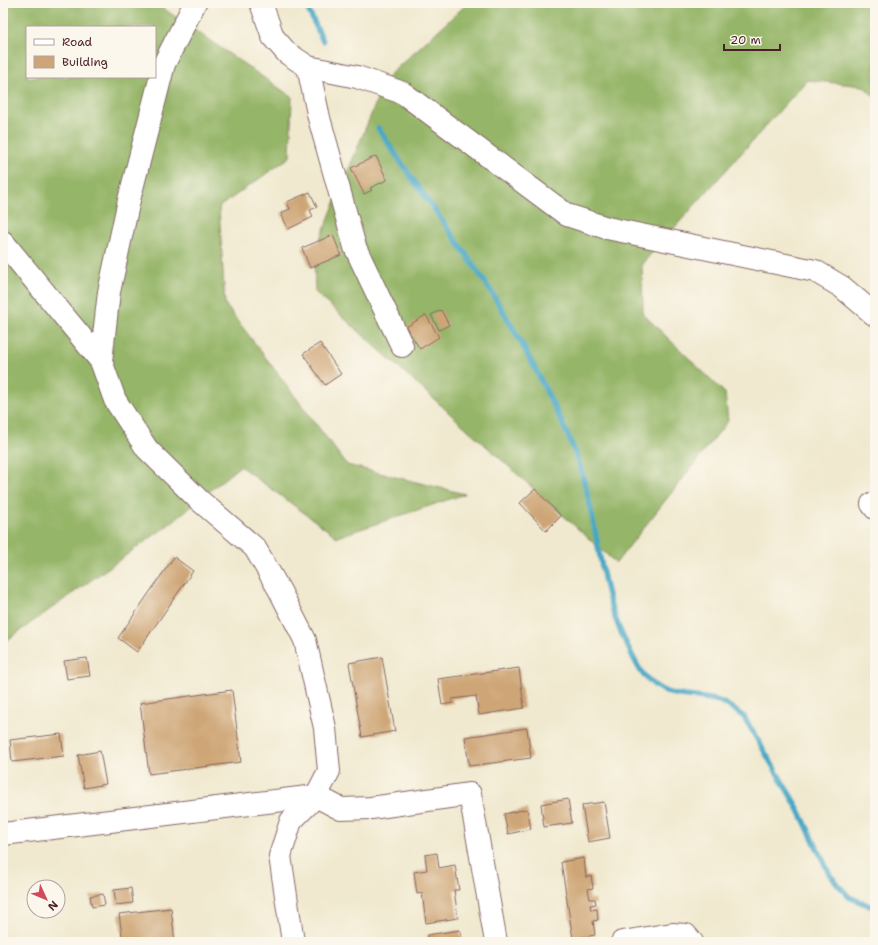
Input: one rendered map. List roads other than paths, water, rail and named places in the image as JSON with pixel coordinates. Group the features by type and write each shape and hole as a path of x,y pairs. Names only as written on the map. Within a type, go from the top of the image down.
{"street":[{"path":"101,361 110,292 128,208 164,64 195,3"},
{"path":"262,3 273,37 287,53 308,68 357,77 403,93 567,215 607,228 815,271 842,287 875,315"},
{"path":"308,68 319,118 355,247 402,346"},
{"path":"3,242 101,361 115,400 147,449 199,500 255,548 280,591 305,640 325,728 329,770 316,796 291,821 280,856 293,942"},
{"path":"3,834 316,796 341,809 370,808 470,794 496,942"},
{"path":"622,942 672,934 686,935 692,942"}],"waterway":[{"path":"305,3 323,41"},
{"path":"378,128 464,251 503,310 523,346 569,438 587,493 606,587 612,609 617,624 641,671 652,683 669,693 708,698 719,701 744,717 799,810 830,875 849,897 875,908"}]}
